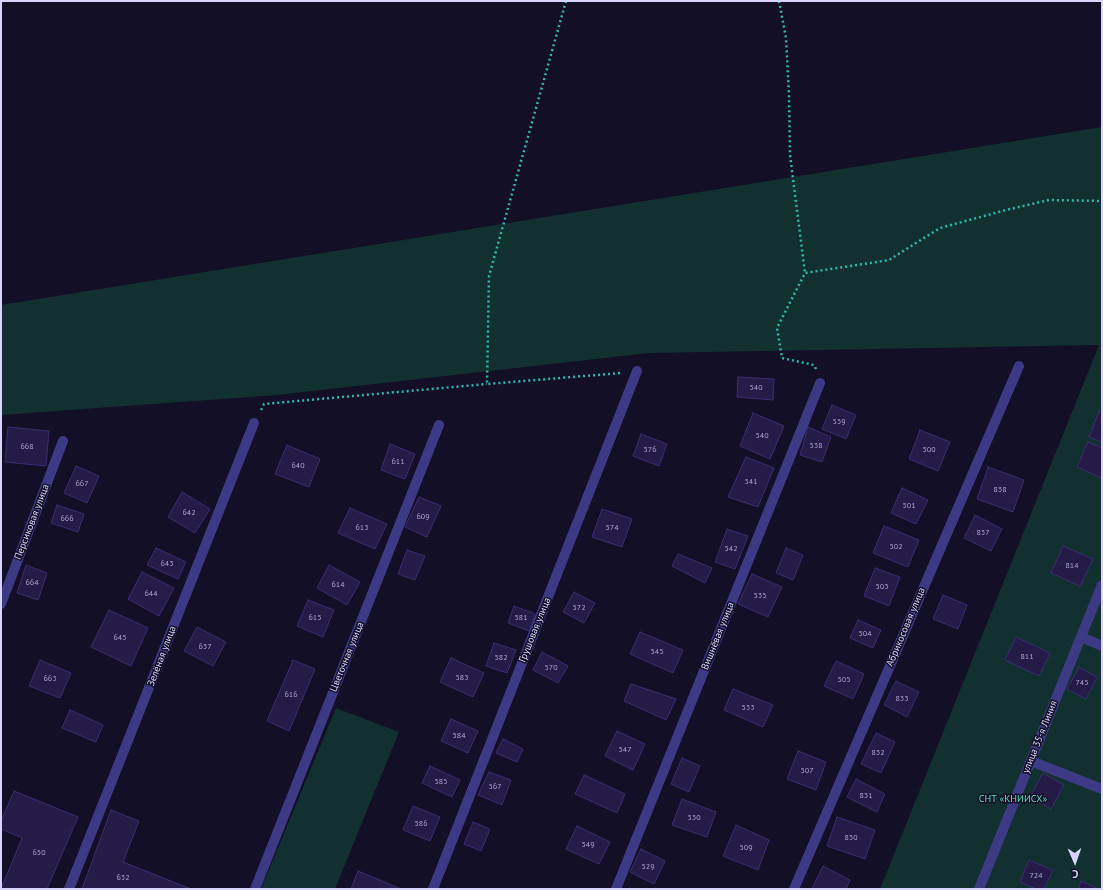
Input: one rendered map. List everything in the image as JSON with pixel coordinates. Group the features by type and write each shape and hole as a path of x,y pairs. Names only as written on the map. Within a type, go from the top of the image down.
{"street":[{"name":"Абрикосовая улица","path":"794,889 1019,366"},
{"name":"Грушовая улица","path":"433,889 637,371"},
{"name":"Вишнёвая улица","path":"616,889 820,382"},
{"name":"Зелёная улица","path":"69,889 254,423"},
{"name":"Цветочная улица","path":"255,889 439,425"},
{"name":"Персиковая улица","path":"1,604 63,441"},
{"name":"улица 35-я Линия","path":"978,889 1102,585"},
{"path":"1081,637 1102,646"},
{"path":"1031,760 1102,789"}],"path":[{"path":"487,384 489,276 566,1"},
{"path":"779,1 786,38 790,155 805,273 777,328 782,358 814,365 820,382"},
{"path":"805,273 889,260 940,228 1014,208 1048,200 1102,201"},
{"path":"254,423 264,404 637,371"}],"green space":[{"name":"СНТ «КНИИСХ»","path":"1102,127 1102,889 880,889 1099,345 649,353 277,395 1,415 1,305"},
{"path":"336,708 399,732 335,889 261,889"}],"building":[{"path":"738,377 774,379 773,400 737,397"},
{"path":"832,405 856,415 846,439 822,429"},
{"path":"1099,411 1102,413 1102,442 1089,437"},
{"path":"753,413 784,426 770,459 740,446"},
{"path":"8,427 49,431 46,466 5,462"},
{"path":"808,427 831,437 822,462 800,455"},
{"path":"920,430 950,442 938,471 909,459"},
{"path":"641,434 667,444 659,466 633,456"},
{"path":"1088,442 1102,448 1102,478 1077,467"},
{"path":"390,444 415,454 405,479 381,470"},
{"path":"287,445 320,459 309,487 275,474"},
{"path":"746,457 774,468 758,507 728,497"},
{"path":"76,466 99,476 87,503 64,493"},
{"path":"988,467 1024,480 1013,512 977,499"},
{"path":"902,488 928,500 916,524 891,513"},
{"path":"182,492 210,509 195,533 168,517"},
{"path":"419,497 441,506 427,537 405,527"},
{"path":"57,505 84,514 78,532 51,523"},
{"path":"350,508 387,524 375,549 338,533"},
{"path":"602,509 632,519 622,547 592,537"},
{"path":"975,515 1002,529 991,551 964,538"},
{"path":"884,526 919,540 908,567 873,553"},
{"path":"727,529 748,536 735,569 715,562"},
{"path":"1063,546 1093,559 1080,586 1051,573"},
{"path":"156,548 186,562 178,579 147,565"},
{"path":"786,548 803,555 793,580 776,573"},
{"path":"407,550 425,556 415,580 398,574"},
{"path":"678,554 712,568 705,583 672,566"},
{"path":"26,565 47,573 38,600 17,593"},
{"path":"329,565 360,582 347,605 317,588"},
{"path":"875,568 900,577 889,606 864,596"},
{"path":"142,572 174,588 159,616 128,599"},
{"path":"752,574 782,587 768,617 738,604"},
{"path":"574,592 595,603 584,623 563,612"},
{"path":"943,595 967,605 958,629 933,619"},
{"path":"308,600 334,610 323,637 297,626"},
{"path":"514,606 535,614 529,631 508,623"},
{"path":"109,610 148,628 131,666 91,647"},
{"path":"858,620 881,630 873,648 850,638"},
{"path":"197,627 226,642 213,666 184,651"},
{"path":"640,632 683,650 673,673 630,654"},
{"path":"1016,637 1050,653 1039,676 1005,660"},
{"path":"494,643 516,650 507,673 486,666"},
{"path":"542,652 568,666 558,683 533,670"},
{"path":"451,658 484,673 473,697 440,682"},
{"path":"40,660 71,673 60,698 29,686"},
{"path":"293,660 315,669 289,731 267,721"},
{"path":"836,661 864,674 853,699 824,686"},
{"path":"1079,667 1097,677 1086,699 1067,689"},
{"path":"896,681 919,692 907,717 884,705"},
{"path":"631,684 676,699 666,720 624,701"},
{"path":"733,689 773,705 763,727 724,710"},
{"path":"70,710 103,725 96,742 62,728"},
{"path":"451,719 478,731 468,753 441,741"},
{"path":"617,731 645,744 633,770 605,756"},
{"path":"876,733 895,742 881,773 861,764"},
{"path":"503,739 523,749 517,762 496,753"},
{"path":"798,751 826,762 816,790 787,779"},
{"path":"682,758 700,766 689,792 671,784"},
{"path":"430,766 460,780 452,797 422,783"},
{"path":"489,772 511,780 502,805 478,795"},
{"path":"1043,773 1064,785 1051,809 1030,797"},
{"path":"584,775 625,794 617,813 575,794"},
{"path":"856,779 885,794 877,812 847,797"},
{"path":"14,791 78,817 47,889 1,889 22,838 1,829 1,821"},
{"path":"682,799 716,812 707,837 672,825"},
{"path":"413,806 440,817 430,841 403,830"},
{"path":"111,810 139,821 123,862 191,889 82,889"},
{"path":"837,817 875,830 865,859 827,846"},
{"path":"473,822 490,829 481,851 464,844"},
{"path":"736,825 769,840 758,870 723,856"},
{"path":"577,826 610,842 599,864 566,849"},
{"path":"641,849 665,861 654,884 630,872"},
{"path":"1029,860 1053,870 1044,889 1036,889 1020,882"},
{"path":"823,866 850,880 846,889 812,889"},
{"path":"358,871 399,888 351,889"},
{"path":"1081,881 1099,889 1078,889"}]}
